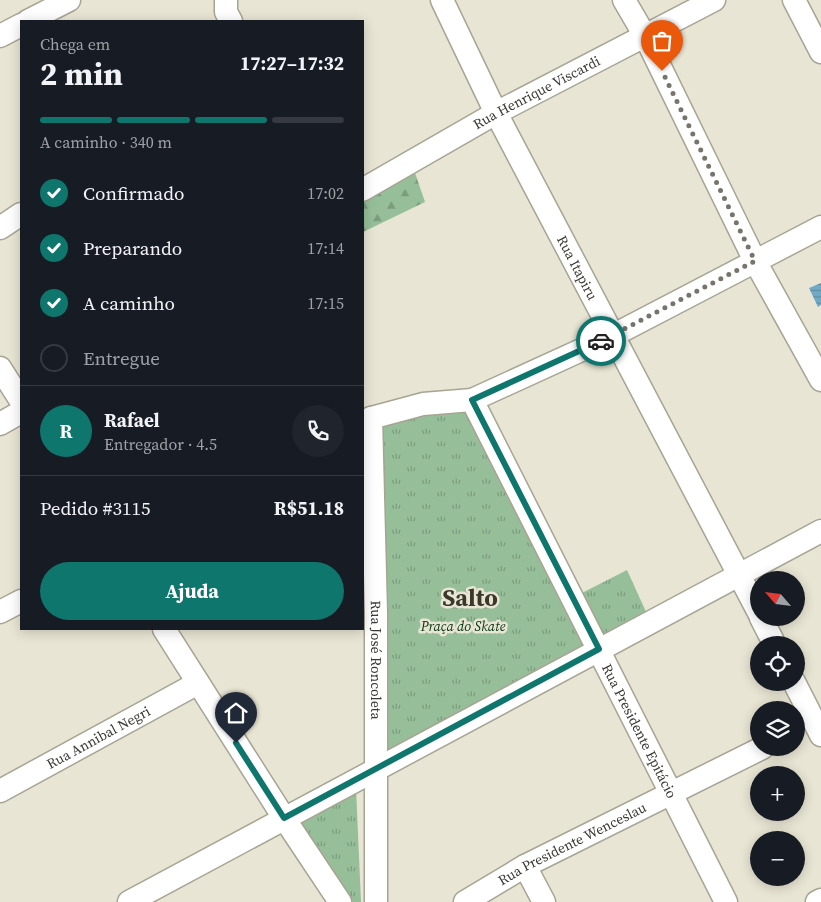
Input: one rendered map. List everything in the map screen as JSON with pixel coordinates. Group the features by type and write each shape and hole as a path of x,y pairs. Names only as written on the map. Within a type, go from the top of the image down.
{"street":[{"path":"30,20 69,0"},
{"path":"226,0 226,12 231,20"},
{"name":"Rua Itapiru","path":"442,0 496,113 750,595"},
{"path":"624,0 646,36 755,261 821,380"},
{"name":"Rua Henrique Viscardi","path":"364,189 496,113 714,0"},
{"path":"794,0 821,52"},
{"path":"0,36 20,26"},
{"path":"0,228 20,215"},
{"path":"367,420 423,404 472,400 612,336 821,227"},
{"path":"0,368 20,399"},
{"name":"Rua Presidente Epitácio","path":"472,400 726,902"},
{"path":"0,424 20,413"},
{"name":"Rua José Roncoleta","path":"367,420 376,613 376,902"},
{"path":"129,902 821,531"},
{"path":"0,612 20,602"},
{"path":"165,630 284,818 340,902"},
{"name":"Rua Annibal Negri","path":"0,791 198,683"},
{"path":"797,691 810,729"},
{"name":"Rua Presidente Wenceslau","path":"465,902 525,866 750,754"},
{"path":"525,866 544,902"},
{"path":"817,902 821,900"}],"green space":[{"path":"414,170 425,202 364,232 364,195"},
{"name":"Praça do Skate","path":"472,401 595,647 379,766 375,418"},
{"path":"627,570 647,614 600,638 578,595"},
{"path":"356,787 361,902 346,902 291,821"}],"water":[{"path":"821,283 821,305 818,307 809,288"}],"way so far":[{"path":"601,341 755,261 662,71"}],"district":[{"name":"Salto","path":"470,598"}],"route":[{"path":"236,743 284,818 599,649 472,400 601,341"}]}
